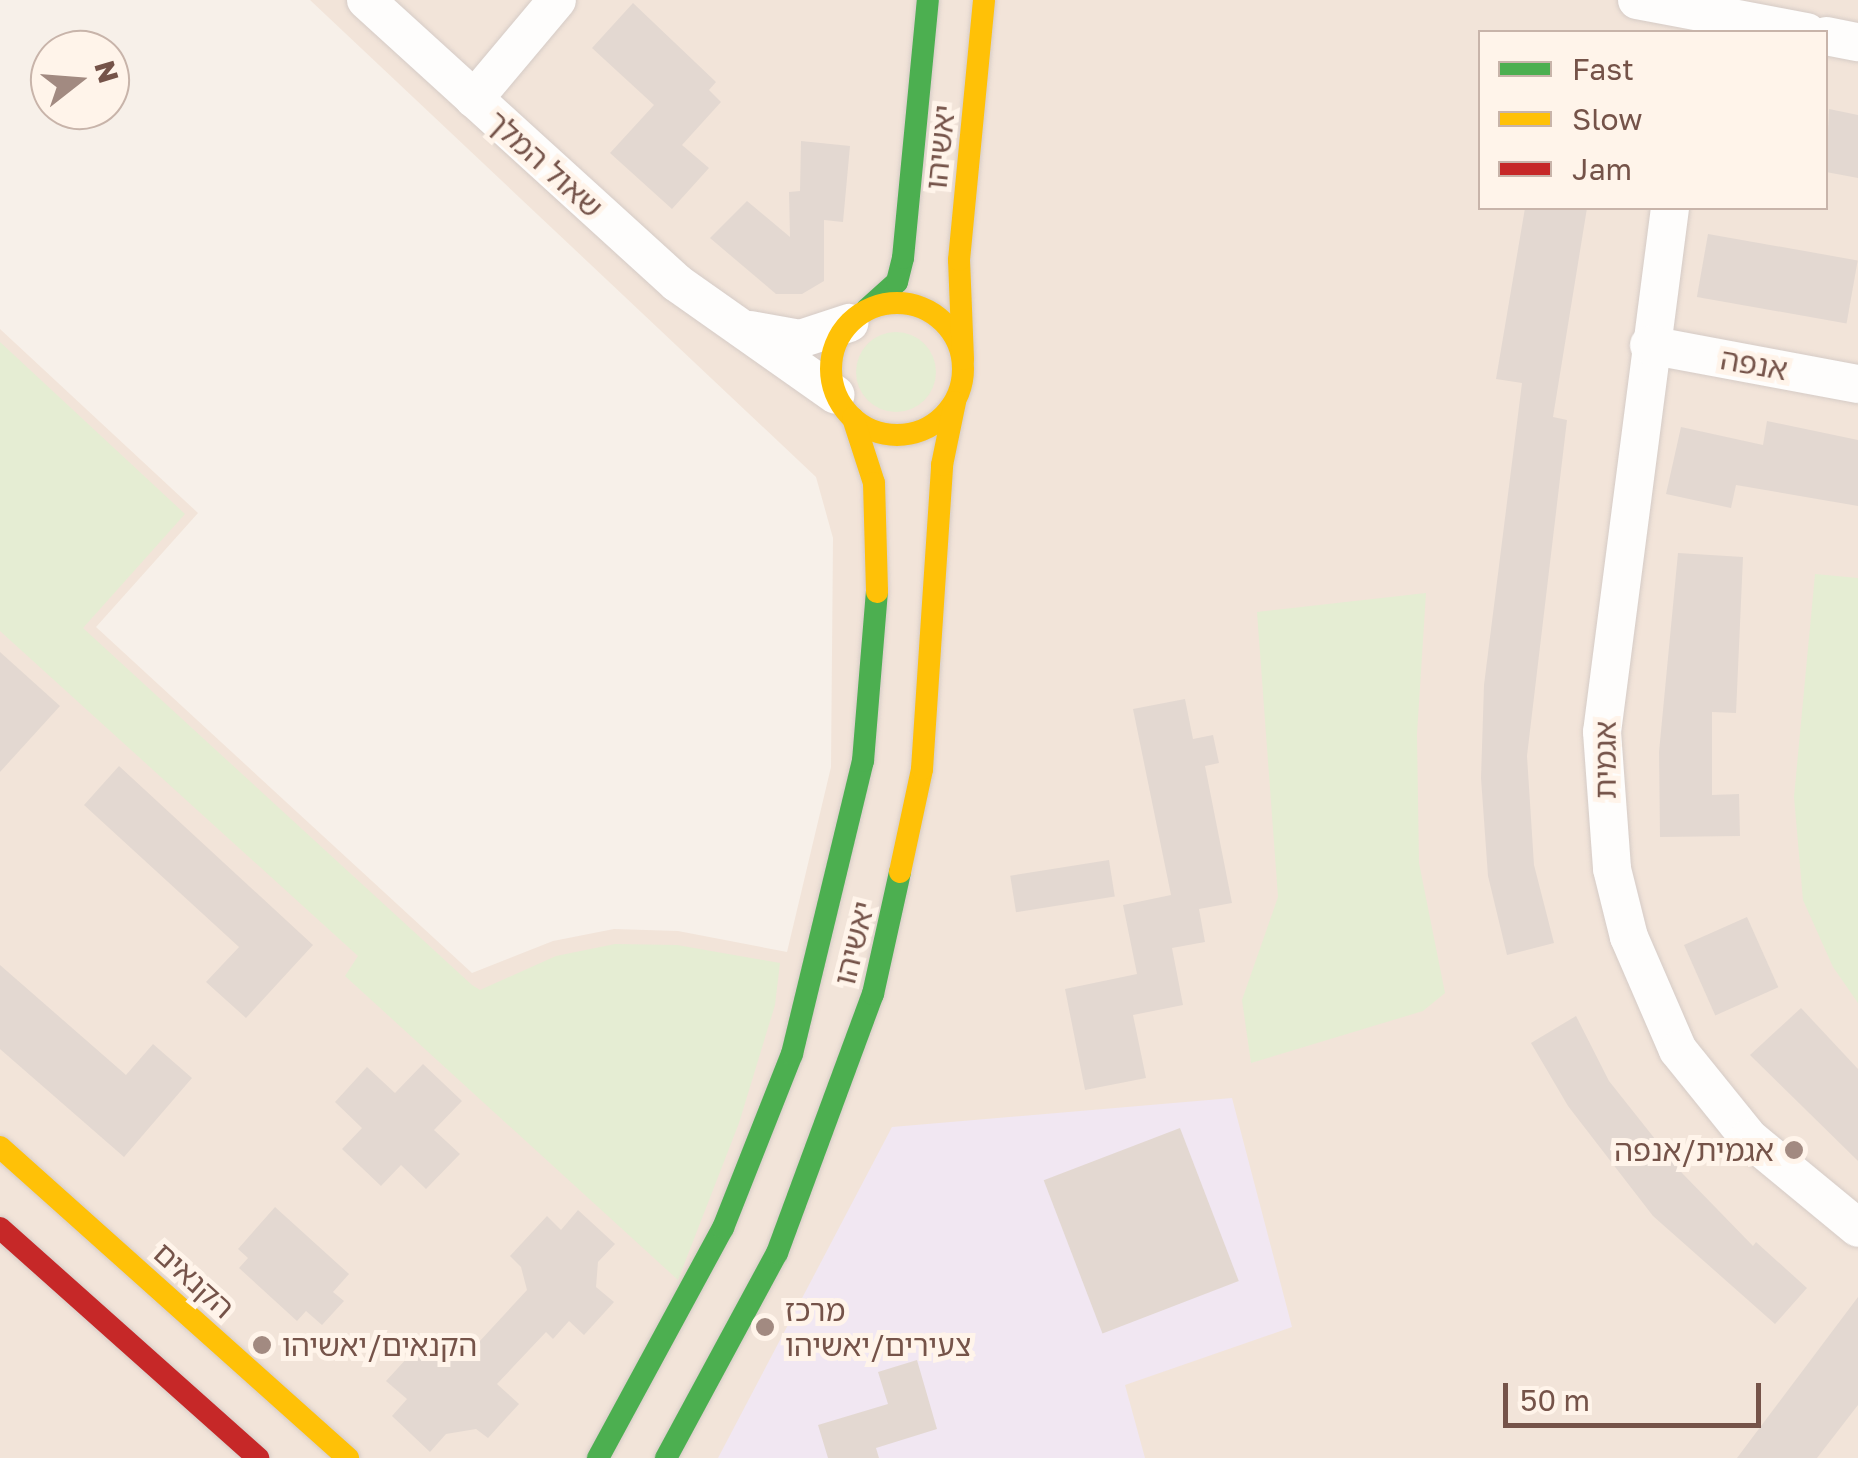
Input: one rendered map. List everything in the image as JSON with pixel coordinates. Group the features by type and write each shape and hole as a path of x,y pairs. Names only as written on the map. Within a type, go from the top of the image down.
{"street":[{"name":"שאול המלך","path":"366,0 729,322 844,407"},
{"path":"474,99 558,0"},
{"name":"יאשיהו","path":"858,316 897,282 903,258 928,0"},
{"name":"יאשיהו","path":"963,360 959,260 984,0"},
{"path":"1638,0 1698,15 1794,30"},
{"path":"1828,36 1858,42"},
{"name":"אגמית","path":"1670,210 1649,345 1602,732 1612,870 1629,937 1678,1050 1749,1138 1858,1228"},
{"path":"887,303 928,310 945,323 963,360 955,402 942,418 908,434 869,429 844,407 832,357 858,316 887,303"},
{"name":"שאול המלך","path":"729,322 764,336 800,338 858,316"},
{"name":"אנפה","path":"1649,345 1858,384"},
{"name":"יאשיהו","path":"666,1458 736,1340 777,1253 873,994 922,769 942,465 955,402"},
{"name":"יאשיהו","path":"598,1458 683,1312 760,1143 804,1016 836,894 863,760 877,600 874,483 844,407"},
{"name":"הקנאים","path":"0,1147 348,1458"},
{"path":"0,1228 258,1458"}],"shaded area":[{"path":"310,0 1858,0 1858,1458 0,1458 0,329 198,513 96,627 472,973 553,941 614,929 678,931 787,952 831,767 833,538 816,477"},
{"path":"1232,1098 1292,1327 1125,1385 1145,1458 718,1458 892,1127"}],"green space":[{"path":"896,332 911,335 924,344 933,357 933,387 924,400 911,409 896,412 881,409 868,400 859,387 856,372 859,357 868,344 881,335"},
{"path":"0,342 185,514 83,628 472,985 480,990 556,956 615,944 677,945 780,963 775,1005 739,1123 678,1280 345,976 358,956 0,631"},
{"path":"1815,574 1858,578 1858,1003 1833,967 1803,900 1794,797"},
{"path":"1426,593 1417,734 1419,863 1445,993 1423,1011 1251,1063 1242,1000 1278,897 1257,612"}],"building":[{"path":"633,3 716,82 709,90 721,102 682,145 709,168 672,209 610,153 654,105 592,48"},
{"path":"1829,109 1858,115 1858,178 1828,172"},
{"path":"801,141 850,146 843,222 824,220 824,281 802,294 776,294 710,238 747,201 790,237 789,192 800,191"},
{"path":"1525,210 1587,210 1553,417 1567,420 1527,756 1534,865 1554,943 1507,955 1488,876 1481,778 1484,685 1522,383 1496,379"},
{"path":"1708,234 1858,260 1847,323 1697,297"},
{"path":"1767,421 1858,440 1858,506 1736,485 1731,508 1666,494 1681,427 1763,445"},
{"path":"1678,553 1743,557 1736,713 1712,712 1712,795 1739,794 1740,836 1660,837 1659,752"},
{"path":"0,652 60,706 0,772"},
{"path":"1185,699 1193,739 1213,735 1219,763 1205,766 1232,903 1199,909 1205,942 1172,948 1183,1005 1133,1015 1146,1078 1085,1090 1065,989 1137,974 1123,905 1171,895 1133,709"},
{"path":"119,766 313,945 246,1018 206,982 239,947 84,805"},
{"path":"1109,860 1115,897 1016,912 1010,876"},
{"path":"1747,917 1778,987 1715,1015 1684,945"},
{"path":"0,965 126,1075 153,1044 192,1078 124,1157 0,1049"},
{"path":"1801,1008 1858,1069 1858,1161 1750,1055"},
{"path":"1576,1016 1609,1081 1682,1173 1753,1246 1756,1242 1807,1288 1775,1324 1653,1216 1568,1106 1531,1043"},
{"path":"423,1064 462,1101 434,1130 460,1154 426,1189 401,1165 381,1186 342,1149 362,1128 335,1102 367,1067 395,1093"},
{"path":"1180,1128 1239,1281 1102,1333 1044,1180"},
{"path":"275,1207 349,1274 333,1292 344,1301 322,1325 306,1311 297,1321 239,1268 248,1258 238,1249"},
{"path":"578,1210 615,1244 598,1262 596,1287 614,1302 584,1335 569,1321 553,1339 546,1332 497,1384 519,1404 488,1438 476,1429 446,1434 430,1452 392,1416 407,1399 386,1381 419,1345 436,1360 466,1356 527,1290 521,1267 510,1256 547,1216 561,1230"},
{"path":"1858,1297 1858,1405 1817,1458 1737,1458"},
{"path":"917,1360 937,1429 876,1448 879,1458 828,1458 818,1425 888,1404 878,1372"}],"traffic: fast":[{"path":"867,309 897,282 903,258 928,0"},
{"path":"598,1458 723,1228 792,1054 863,761 877,592"},
{"path":"666,1458 777,1253 873,994 900,872"}],"traffic: slow":[{"path":"963,359 959,260 984,0"},
{"path":"897,303 922,308 944,322 958,344 963,369 958,394 944,416 922,430 897,435 872,430 850,416 836,394 831,369 836,344 850,322 872,308 897,303"},
{"path":"900,872 922,769 942,465 955,402"},
{"path":"853,418 874,483 877,592"},
{"path":"0,1147 348,1458"}],"traffic: jam":[{"path":"0,1228 258,1458"}],"place":[{"name":"אגמית/אנפה","path":"1794,1150"},
{"name":"מרכז צעירים/יאשיהו","path":"765,1327"},
{"name":"הקנאים/יאשיהו","path":"262,1345"}]}
